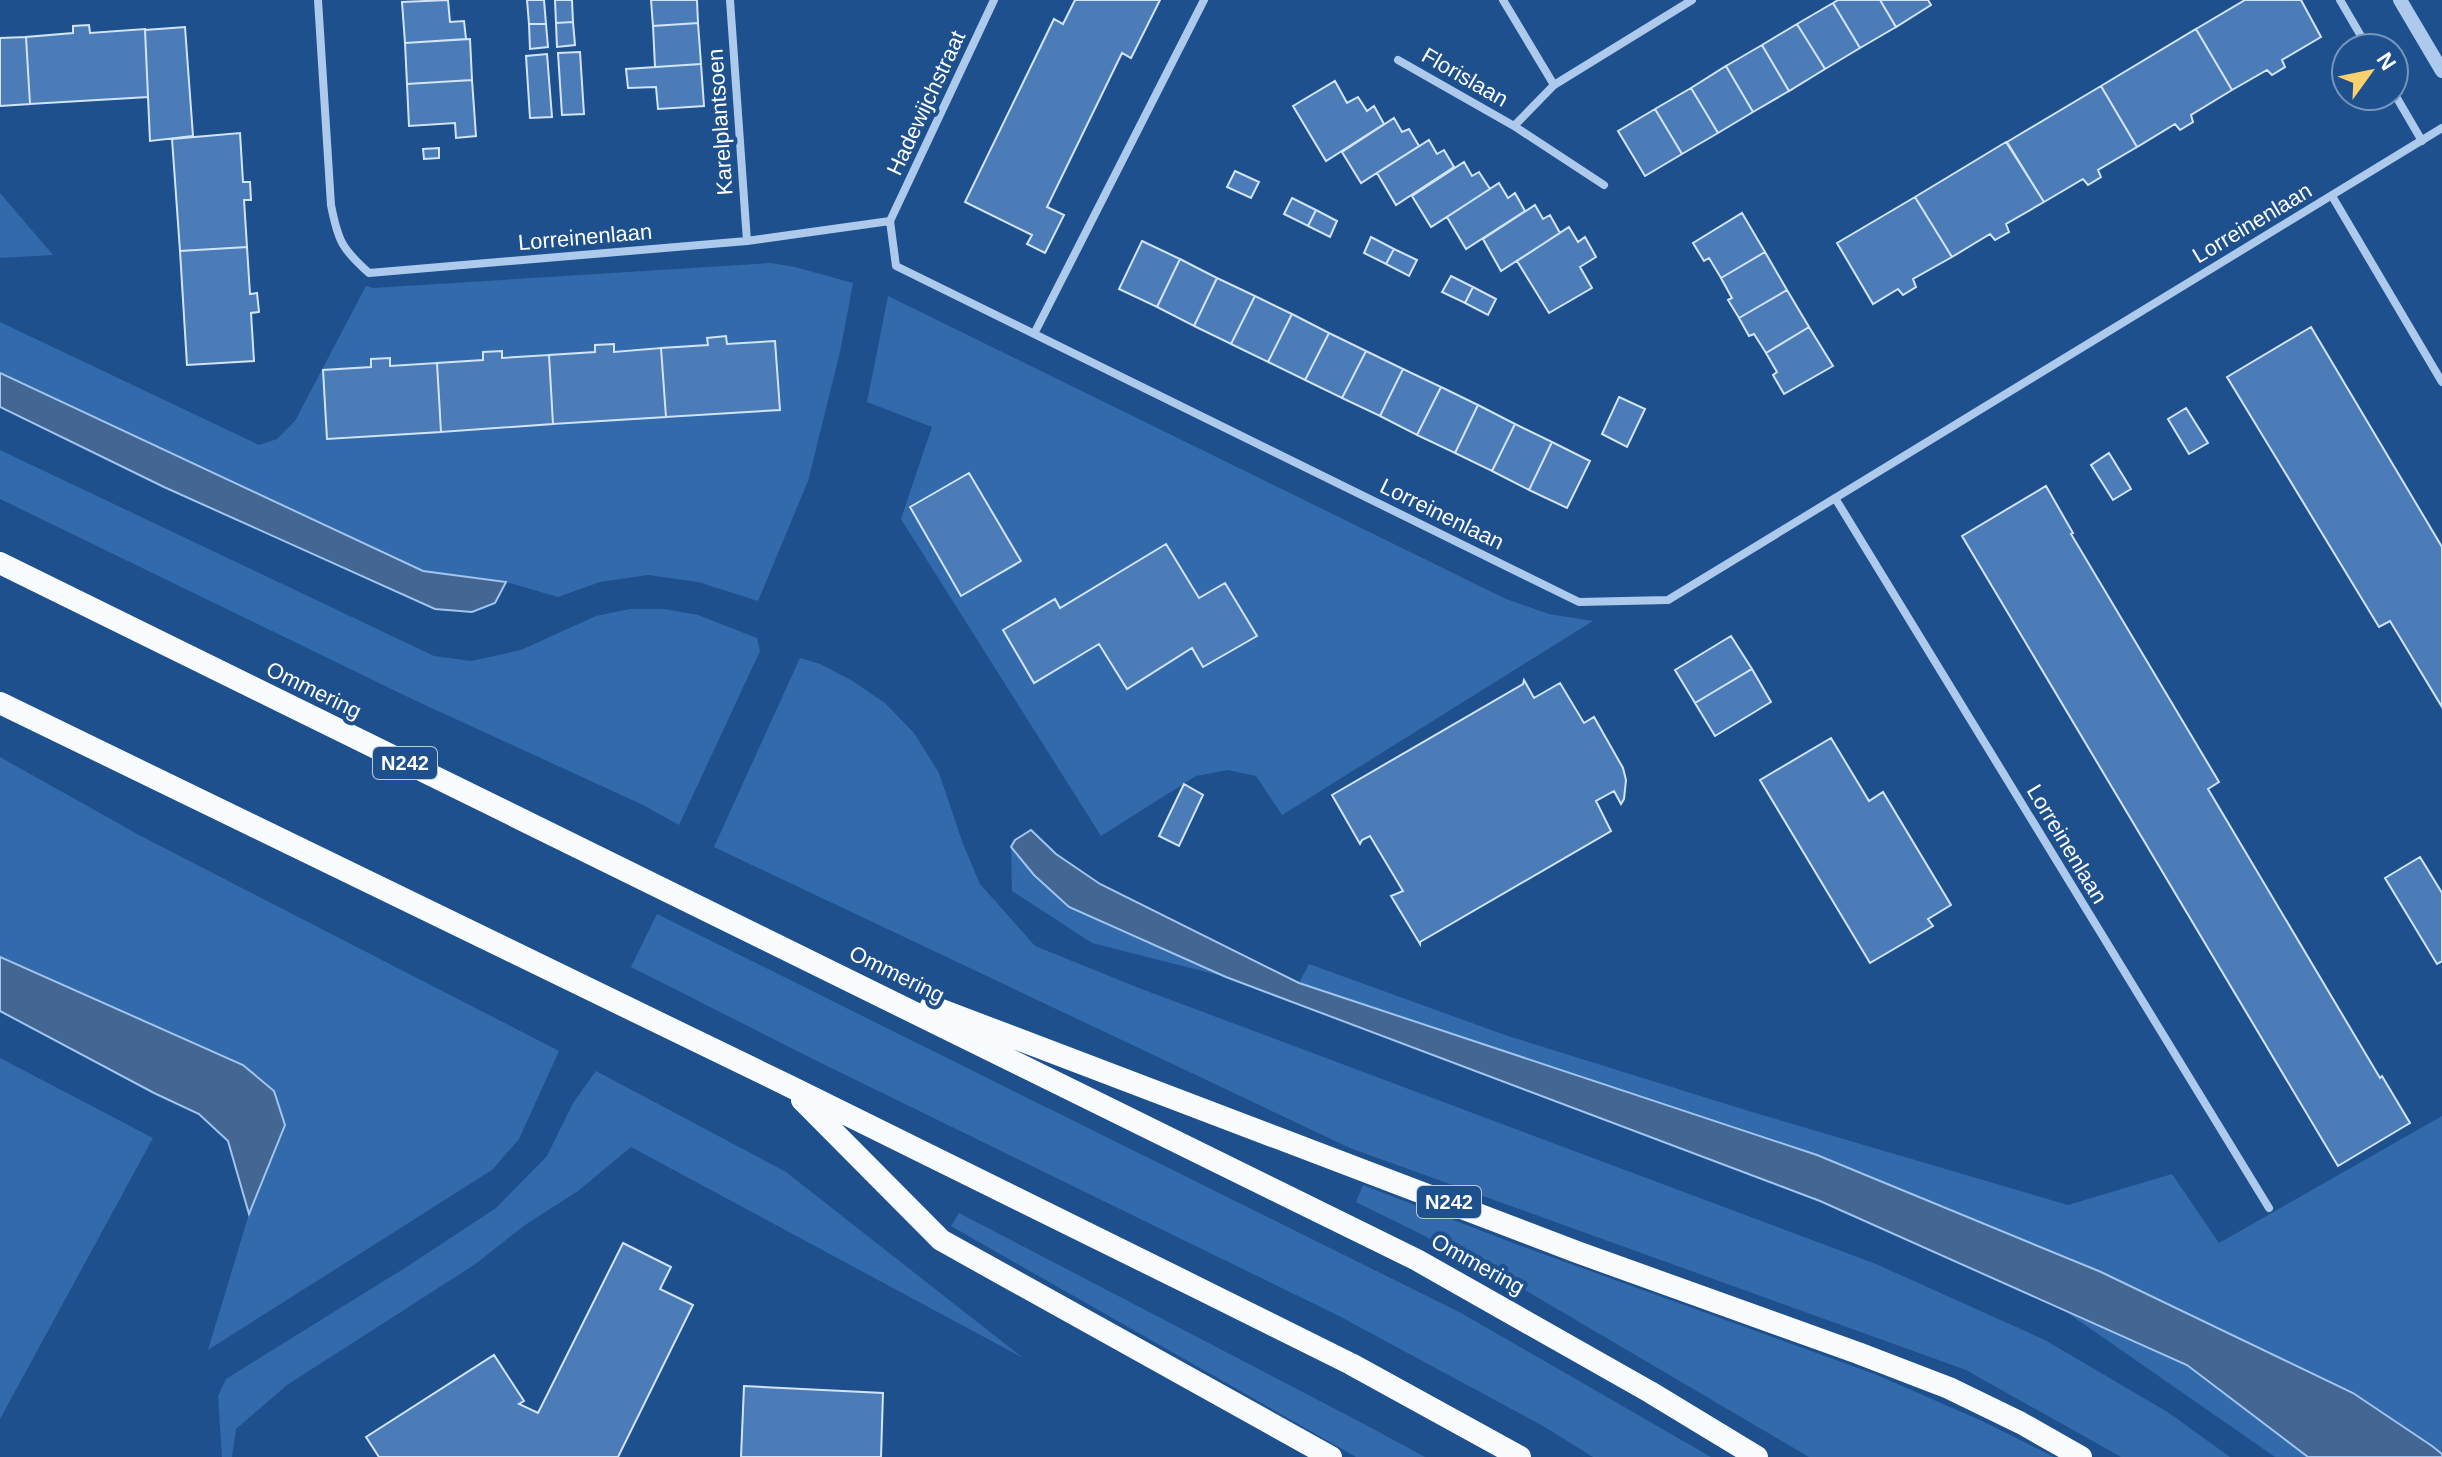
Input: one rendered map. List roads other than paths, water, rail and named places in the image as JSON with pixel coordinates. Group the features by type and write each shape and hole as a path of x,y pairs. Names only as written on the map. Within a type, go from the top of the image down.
{"highway":[{"name":"Ommering","path":"0,563 1417,1260 1650,1392 1757,1457"},
{"path":"0,703 787,1085 1351,1364 1520,1457"},
{"name":"N242","path":"810,961 1577,1252 1949,1388 2081,1457"},
{"path":"787,1085 941,1240 1331,1457"}],"street":[{"name":"Lorreinenlaan","path":"318,0 331,205 336,232 346,252 369,273 747,241 890,221 896,266 1579,602 1668,600 2442,128"},
{"name":"Karelplantsoen","path":"730,0 747,241"},
{"name":"Hadewijchstraat","path":"890,221 994,0"},
{"path":"1034,334 1204,0"},
{"path":"1503,0 1554,85"},
{"name":"Florislaan","path":"1514,126 1554,85 1692,0"},
{"path":"2340,0 2359,32"},
{"path":"2400,0 2442,71"},
{"name":"Florislaan","path":"1398,60 1514,126 1604,185"},
{"path":"2405,112 2422,141"},
{"path":"2332,196 2442,382"},
{"name":"Lorreinenlaan","path":"1835,498 2269,1208"}]}
